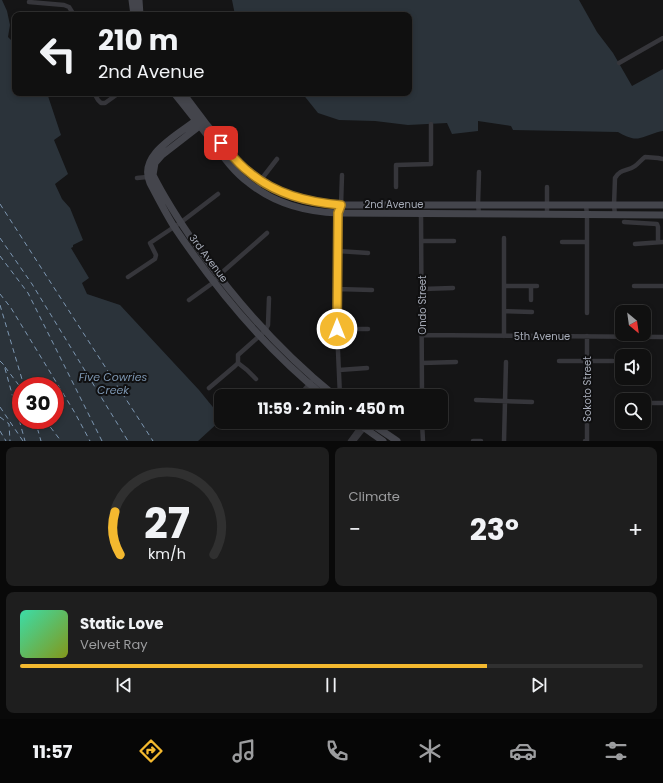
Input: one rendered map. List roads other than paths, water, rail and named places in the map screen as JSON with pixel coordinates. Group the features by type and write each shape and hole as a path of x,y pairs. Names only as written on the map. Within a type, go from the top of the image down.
{"street":[{"path":"132,0 134,12"},
{"path":"139,0 140,12"},
{"path":"29,2 64,5 69,7 72,12"},
{"path":"619,63 663,38"},
{"path":"96,96 101,103 105,103 115,96"},
{"name":"2nd Avenue","path":"177,96 239,163 260,181 295,198 312,202 341,205 663,204"},
{"name":"2nd Avenue","path":"185,96 200,121 237,172 248,183 276,200 298,208 323,213 663,215"},
{"path":"137,178 149,175 148,164 155,154 200,121"},
{"path":"396,187 396,164 431,164 431,124"},
{"path":"614,215 615,178 619,172 634,167 645,157 663,159"},
{"path":"258,189 260,181 277,159"},
{"path":"479,172 479,214"},
{"name":"3rd Avenue","path":"149,175 177,225 216,279 262,333 318,389"},
{"path":"340,389 337,289 338,213 341,205 342,175"},
{"path":"547,186 547,214"},
{"path":"128,277 155,259 156,255 150,243 218,194"},
{"name":"Ondo Street","path":"421,205 422,389"},
{"path":"586,205 587,312"},
{"path":"624,222 657,224 660,242 635,244"},
{"path":"188,300 216,279 267,233"},
{"path":"504,238 504,336"},
{"path":"422,241 454,241"},
{"path":"562,242 587,242"},
{"path":"338,251 368,253"},
{"path":"504,286 537,286"},
{"path":"531,286 531,300"},
{"path":"634,286 663,286"},
{"path":"422,289 453,288"},
{"path":"337,289 372,290"},
{"path":"209,388 238,363 238,355 262,333 269,324 269,298"},
{"path":"504,311 532,312"},
{"path":"337,329 368,329"},
{"name":"5th Avenue","path":"422,335 663,337"},
{"name":"Sokoto Street","path":"586,441 587,336"},
{"path":"559,361 613,361"},
{"path":"422,363 456,362"},
{"path":"504,441 506,362"},
{"path":"238,363 256,379"},
{"path":"339,370 367,368"},
{"path":"306,389 312,382"},
{"name":"3rd Avenue","path":"312,382 324,389"},
{"path":"476,400 532,402"},
{"path":"651,403 663,403"},
{"path":"350,441 360,429"},
{"path":"354,441 361,429"},
{"path":"370,429 383,441"},
{"path":"374,429 397,441"},
{"path":"422,429 423,441"},
{"path":"473,441 482,441"}],"water":[{"name":"Five Cowries Creek","path":"0,0 2,0 7,11 10,25 8,37 12,41 12,96 48,96 61,135 54,140 68,174 55,184 62,199 70,208 83,240 73,245 71,248 89,278 82,283 87,294 120,305 199,390 214,408 214,426 198,441 0,441"},
{"path":"232,0 579,0 597,32 613,53 632,86 663,69 663,131 640,138 632,138 618,132 513,130 511,126 478,121 478,131 452,134 447,123 408,125 375,121 339,120 318,113 304,96 412,96 412,12 234,12"}]}
